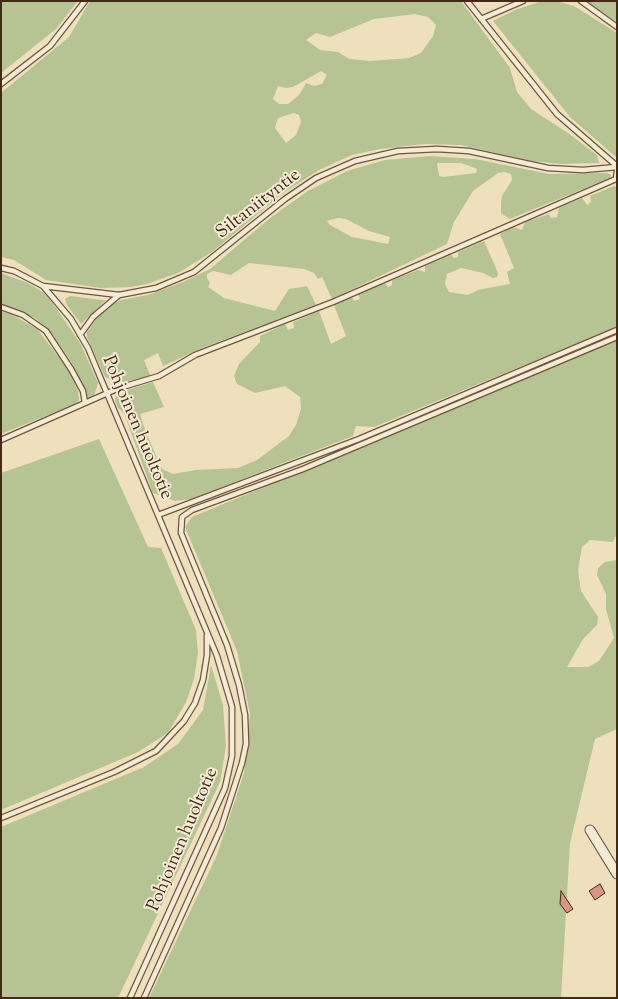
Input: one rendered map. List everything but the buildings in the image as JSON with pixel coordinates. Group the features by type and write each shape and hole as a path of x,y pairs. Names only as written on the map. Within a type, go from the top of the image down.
{"street":[{"path":"590,830 617,874"}],"lane":[{"path":"1,84 50,46 85,1"},
{"path":"467,1 557,114 617,166"},
{"path":"481,19 523,1"},
{"path":"581,1 617,27"},
{"name":"Siltaniityntie","path":"43,286 119,295 156,288 194,272 285,199 316,178 355,161 398,151 437,149 469,152 548,168 583,170 617,166"},
{"path":"1,440 107,394 159,376 195,355 333,302 607,183 616,179 617,171"},
{"name":"Pohjoinen huoltotie","path":"1,268 43,286 60,304 80,335 107,394 206,631 226,680 232,707 234,737 229,773 218,805 130,998"},
{"path":"80,335 93,317 119,295"},
{"path":"1,307 23,315 46,332 71,369 83,391 85,403"},
{"path":"158,515 359,439 617,330"},
{"path":"144,998 221,828 242,764 246,744 245,715 239,685 227,645 181,533 182,517 192,510 311,466 617,337"},
{"name":"Pohjoinen huoltotie","path":"1,818 137,762 161,746 184,721 195,703 204,680 207,655 206,631"}],"green space":[{"path":"1,1 78,1 56,29 1,73"},
{"path":"90,1 461,1 510,68 517,92 531,109 597,155 599,163 560,164 532,161 461,145 425,144 380,149 352,155 319,170 282,194 212,252 178,273 147,284 131,287 101,288 46,280 14,260 1,257 1,93 69,37","holes":["415,14 428,17 436,25 433,36 421,53 409,58 370,61 349,59 338,52 320,50 306,40 316,33 330,37 374,19","321,71 327,75 322,84 314,86 306,83 299,95 288,104 279,104 273,99 278,86 293,87","294,113 299,115 301,122 296,135 286,143 275,128 278,118"]},
{"path":"542,1 560,2 574,6 617,33 617,158 570,117 493,21 515,10"},
{"path":"587,1 617,1 617,22 600,11"},
{"path":"431,156 475,159 549,174 607,173 611,175 610,178 510,219 501,213 501,204 502,196 512,180 511,174 498,173 473,191 454,222 447,244 332,299 322,277 318,279 314,273 304,269 249,263 231,275 213,271 207,274 210,283 208,287 224,298 275,311 289,289 307,286 316,305 202,348 163,366 158,353 144,360 150,375 143,378 119,383 105,377 87,337 87,332 99,315 111,305 121,300 148,295 183,282 210,269 270,218 308,191 347,171 385,160","holes":["437,163 461,163 477,169 476,173 443,177 439,176","338,218 346,219 369,231 390,237 388,244 352,237 330,225 327,221"]},
{"path":"614,186 617,188 617,327 374,427 356,426 353,436 191,499 175,501 153,493 124,413 118,408 115,401 116,395 126,401 129,397 127,390 153,382 164,407 140,414 162,469 173,474 196,470 238,468 257,460 289,436 296,425 301,409 300,397 285,386 255,393 237,384 234,376 239,364 260,342 260,336 285,324 288,330 294,328 293,322 319,311 331,344 346,336 334,305 352,297 354,301 360,299 358,294 385,283 388,287 392,285 392,280 418,270 425,272 425,266 451,255 454,258 458,257 458,252 484,241 498,273 497,277 493,278 483,273 461,268 447,274 445,284 449,292 468,295 478,290 510,284 507,272 514,268 500,234 513,227 522,230 525,222 549,214 551,218 557,217 559,208 582,198 587,205 591,202 590,196"},
{"path":"1,273 28,283 44,293 54,305 80,343 91,367 98,383 94,396 88,398 72,363 50,331 35,318 1,304"},
{"path":"70,296 106,300 81,324 67,305 65,299"},
{"path":"1,311 11,314 37,329 68,369 78,391 79,400 75,404 1,434"},
{"path":"617,340 617,533 613,542 590,540 582,547 578,570 581,591 598,617 597,625 583,639 567,667 588,667 599,661 614,638 606,609 606,594 597,575 598,568 605,562 617,560 617,729 595,739 570,843 561,998 149,998 217,855 244,773 250,714 237,651 185,527 192,517"},
{"path":"99,439 148,547 161,548 196,630 198,653 194,679 186,702 168,733 138,752 1,810 1,473"},
{"path":"211,665 223,705 226,746 220,782 118,998 1,998 1,827 144,767 178,744 203,710"}]}
